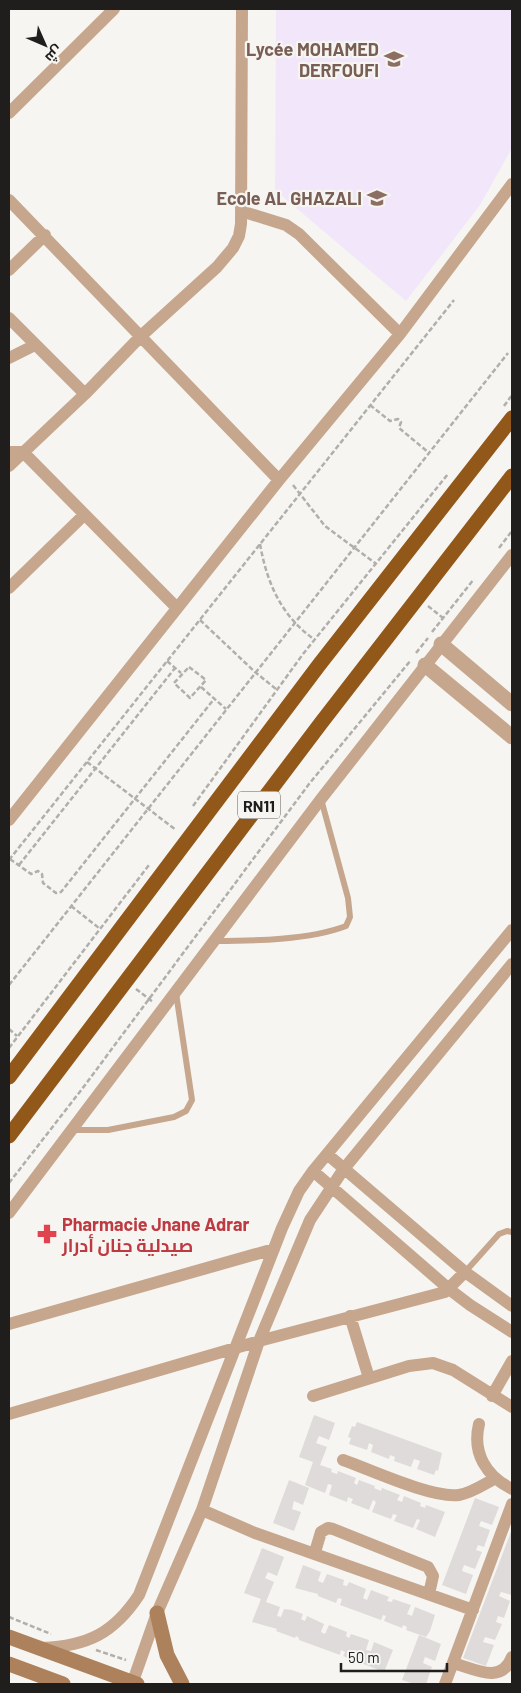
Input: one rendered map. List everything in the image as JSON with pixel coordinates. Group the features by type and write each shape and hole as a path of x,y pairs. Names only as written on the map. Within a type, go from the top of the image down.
{"highway":[{"name":"RN11","path":"9,1077 319,664 390,576 512,418"},
{"name":"RN11","path":"9,1136 417,598 512,476"}],"main road":[{"path":"157,1613 167,1656 182,1684"},
{"path":"9,1637 134,1684"},
{"path":"9,1664 63,1684"}],"street":[{"path":"9,113 114,9"},
{"path":"9,466 85,394 141,336 217,267 233,248 239,236 241,211 242,9"},
{"path":"9,820 282,477 400,334 512,184"},
{"path":"9,200 282,477"},
{"path":"241,211 286,225 299,234 400,334"},
{"path":"9,270 45,235"},
{"path":"9,318 85,394"},
{"path":"9,358 35,345"},
{"path":"9,452 23,452 178,608"},
{"path":"9,588 84,515"},
{"path":"9,1213 321,799 512,555"},
{"path":"441,644 512,704"},
{"path":"425,665 512,737"},
{"path":"39,1648 78,1644 96,1637 113,1626 128,1612 139,1595 274,1249 299,1191 313,1170 512,930"},
{"path":"134,1684 157,1613 202,1510 259,1341 302,1236 330,1187 512,964"},
{"path":"313,1170 330,1187 450,1289 507,1329 512,1306 465,1272 327,1154"},
{"path":"9,1324 274,1249"},
{"path":"9,1414 234,1350 259,1341 450,1289 465,1272"},
{"path":"350,1316 370,1378"},
{"path":"492,1396 512,1361"},
{"path":"314,1396 409,1366 433,1363 453,1370 512,1407"},
{"path":"479,1424 477,1445 480,1457 494,1479 512,1489"},
{"path":"343,1460 404,1482 445,1494 457,1495 470,1492 494,1479"},
{"path":"445,1684 512,1504"},
{"path":"202,1510 255,1533 314,1552 473,1610"},
{"path":"314,1552 321,1532 328,1528 333,1529 428,1567 433,1576 429,1594"},
{"path":"453,1663 489,1673 506,1675 512,1657"}],"lane":[{"path":"213,941 246,941 321,933 346,926 350,917 348,898 321,799"},
{"path":"71,1130 108,1130 174,1117 186,1111 192,1100 175,992"},
{"path":"465,1272 499,1234 507,1231 512,1232"}],"path":[{"path":"214,699 60,894 43,883 42,874 38,871 31,874 9,859 454,300"},
{"path":"9,985 508,352"},
{"path":"370,405 390,421 398,419 401,422 399,428 428,452"},
{"path":"282,477 299,494 325,526 390,576"},
{"path":"495,553 512,531"},
{"path":"260,544 267,578 274,594 294,622 314,640"},
{"path":"9,1183 82,1089 309,784 477,576"},
{"path":"417,598 455,627"},
{"path":"200,620 255,672 276,689"},
{"path":"167,661 181,673"},
{"path":"187,667 193,667 206,678 201,688 190,698 174,684 181,673 187,667"},
{"path":"19,865 175,668"},
{"path":"201,688 226,709"},
{"path":"87,762 176,830"},
{"path":"9,1029 17,1036"}],"shaded area":[{"path":"276,9 512,9 512,148 480,205 406,301 275,190"}],"building":[{"path":"314,1415 335,1423 329,1440 319,1436 316,1443 327,1447 320,1465 332,1469 331,1472 337,1474 338,1471 356,1478 354,1483 357,1485 359,1480 375,1486 374,1488 381,1491 382,1488 400,1495 397,1500 402,1502 404,1496 421,1503 420,1506 425,1508 426,1505 445,1512 435,1537 416,1529 420,1520 417,1519 413,1528 394,1521 397,1515 393,1514 391,1519 372,1512 376,1502 373,1500 369,1510 351,1503 353,1499 348,1497 347,1502 329,1495 332,1485 328,1484 325,1493 305,1485 313,1462 299,1457"},
{"path":"357,1422 442,1453 438,1471 436,1470 434,1475 417,1469 420,1461 414,1459 411,1467 394,1461 395,1457 390,1455 389,1459 371,1452 373,1445 369,1443 367,1450 349,1444 351,1438 348,1437 352,1426 355,1427"},
{"path":"289,1480 309,1488 303,1505 294,1501 292,1509 301,1512 294,1531 273,1523"},
{"path":"475,1498 499,1507 492,1525 481,1521 479,1526 490,1530 484,1547 478,1545 476,1550 482,1552 475,1569 464,1565 462,1571 473,1575 466,1594 442,1585"},
{"path":"512,1529 512,1595 501,1592 499,1596 510,1601 504,1618 498,1616 496,1622 502,1624 495,1640 485,1637 483,1642 494,1645 486,1666 463,1658"},
{"path":"262,1548 284,1557 277,1576 268,1572 265,1578 274,1582 266,1602 280,1607 277,1616 281,1617 284,1609 292,1610 303,1614 301,1619 305,1621 307,1616 324,1624 321,1632 325,1634 329,1625 347,1632 346,1636 349,1638 351,1634 369,1640 366,1650 371,1651 374,1642 393,1650 384,1672 343,1656 345,1652 341,1650 340,1655 299,1640 296,1636 295,1638 276,1631 277,1629 252,1622 261,1599 244,1593"},
{"path":"303,1565 321,1572 318,1581 323,1583 327,1574 344,1580 343,1585 347,1586 349,1582 366,1589 363,1598 367,1600 371,1590 389,1597 387,1601 392,1602 393,1599 411,1605 407,1614 412,1616 415,1607 435,1615 430,1631 426,1637 406,1630 407,1627 403,1625 402,1628 384,1621 386,1616 383,1615 381,1620 340,1605 342,1599 338,1598 336,1603 318,1596 318,1594 295,1588"},
{"path":"419,1635 441,1644 435,1661 425,1657 423,1663 432,1667 426,1684 414,1684 402,1680"}],"place":[{"name":"Lycée MOHAMED DERFOUFI","path":"394,59"},
{"name":"Ecole AL GHAZALI","path":"377,198"},
{"name":"Pharmacie Jnane Adrar صيدلية جنان أدرار","path":"47,1234"}]}
